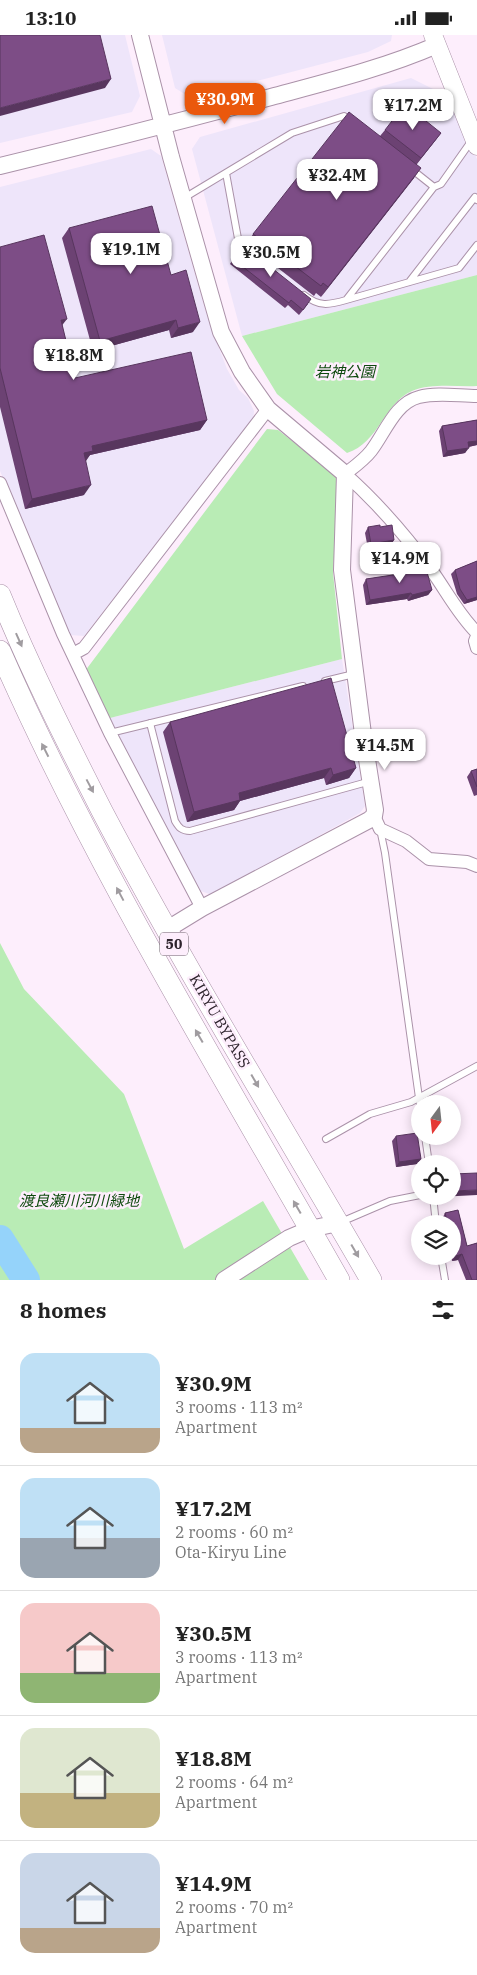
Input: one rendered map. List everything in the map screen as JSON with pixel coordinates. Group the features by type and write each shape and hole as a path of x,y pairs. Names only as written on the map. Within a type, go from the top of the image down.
{"highway":[{"name":"KIRYU BYPASS","path":"0,595 36,678 78,764 166,930 371,1280"},
{"name":"KIRYU BYPASS","path":"0,651 39,736 165,977 339,1280"}],"main road":[{"path":"435,40 475,142"}],"street":[{"path":"140,35 183,199 221,332 242,372 268,409 363,489 411,542 437,578 451,602 477,635 475,641 477,648"},
{"path":"0,166 164,126 389,63 435,40"},
{"path":"477,396 428,396 410,400 394,417 370,452 345,474 342,570 377,823 406,841 429,859 467,862 477,866"},
{"path":"73,654 84,648 268,409"},
{"path":"0,483 73,654 110,733 202,908"},
{"path":"166,930 202,908 377,823"},
{"path":"231,1278 289,1238 310,1229 338,1223"}],"lane":[{"path":"183,199 292,133 344,116 359,128"},
{"path":"346,300 434,187 441,184 475,142"},
{"path":"404,163 434,187"},
{"path":"226,173 239,244 254,255"},
{"path":"409,282 475,197 477,200"},
{"path":"298,291 313,302 323,305 346,300 460,268 477,245"},
{"path":"318,683 355,674"},
{"path":"110,733 308,685"},
{"path":"150,723 175,821 184,831 190,831 371,781"},
{"path":"377,823 386,853 419,1095"},
{"path":"430,1095 477,1066"},
{"path":"326,1139 370,1114 411,1102"},
{"path":"338,1223 390,1201 411,1198"},
{"path":"442,1265 445,1280"}],"shaded area":[{"path":"0,35 125,35 140,96 132,112 0,143"},
{"path":"162,35 392,35 391,41 368,52 191,98 175,88"},
{"path":"411,78 445,95 477,159 477,275 242,336 192,149 200,137"},
{"path":"151,149 161,156 207,316 227,369 239,390 248,398 254,411 253,420 84,636 70,635 0,471 0,187"},
{"path":"342,659 365,806 360,813 212,895 198,890 110,718"}],"green space":[{"name":"岩神公園","path":"477,275 477,386 435,386 412,391 395,404 367,441 347,453 277,394 242,336"},
{"path":"267,429 278,430 336,475 339,483 333,573 342,659 110,718 85,671"},
{"name":"渡良瀬川河川緑地","path":"0,943 24,989 124,1094 184,1249 263,1201 309,1280 0,1280"}],"building":[{"path":"0,35 100,35 111,79 0,108"},
{"path":"405,104 441,133 421,158 385,130"},
{"path":"349,112 421,168 328,287 323,283 321,286 253,234"},
{"path":"152,206 171,275 186,270 200,322 178,328 176,320 100,341 69,228"},
{"path":"44,235 67,319 61,320 75,378 191,352 207,420 92,446 93,451 84,453 91,485 32,499 0,368 0,247"},
{"path":"244,246 311,299 303,310 291,300 289,303 233,259"},
{"path":"477,420 477,441 468,442 469,448 447,451 442,426"},
{"path":"380,525 380,527 392,525 394,540 371,544 368,527"},
{"path":"477,561 477,597 467,600 460,589 455,570"},
{"path":"425,565 432,590 412,595 411,593 370,600 366,579 406,573 405,570"},
{"path":"331,678 356,768 333,775 331,768 239,793 240,800 194,812 170,722"},
{"path":"477,769 477,787 471,771"},
{"path":"411,1134 411,1145 419,1145 420,1155 411,1155 411,1160 399,1162 396,1136"},
{"path":"477,1173 477,1190 461,1191 461,1174"},
{"path":"458,1210 459,1215 446,1215 445,1213"},
{"path":"461,1222 467,1246 477,1243 477,1280 472,1280 462,1254"}],"waterway":[{"path":"0,1239 26,1280"}]}
